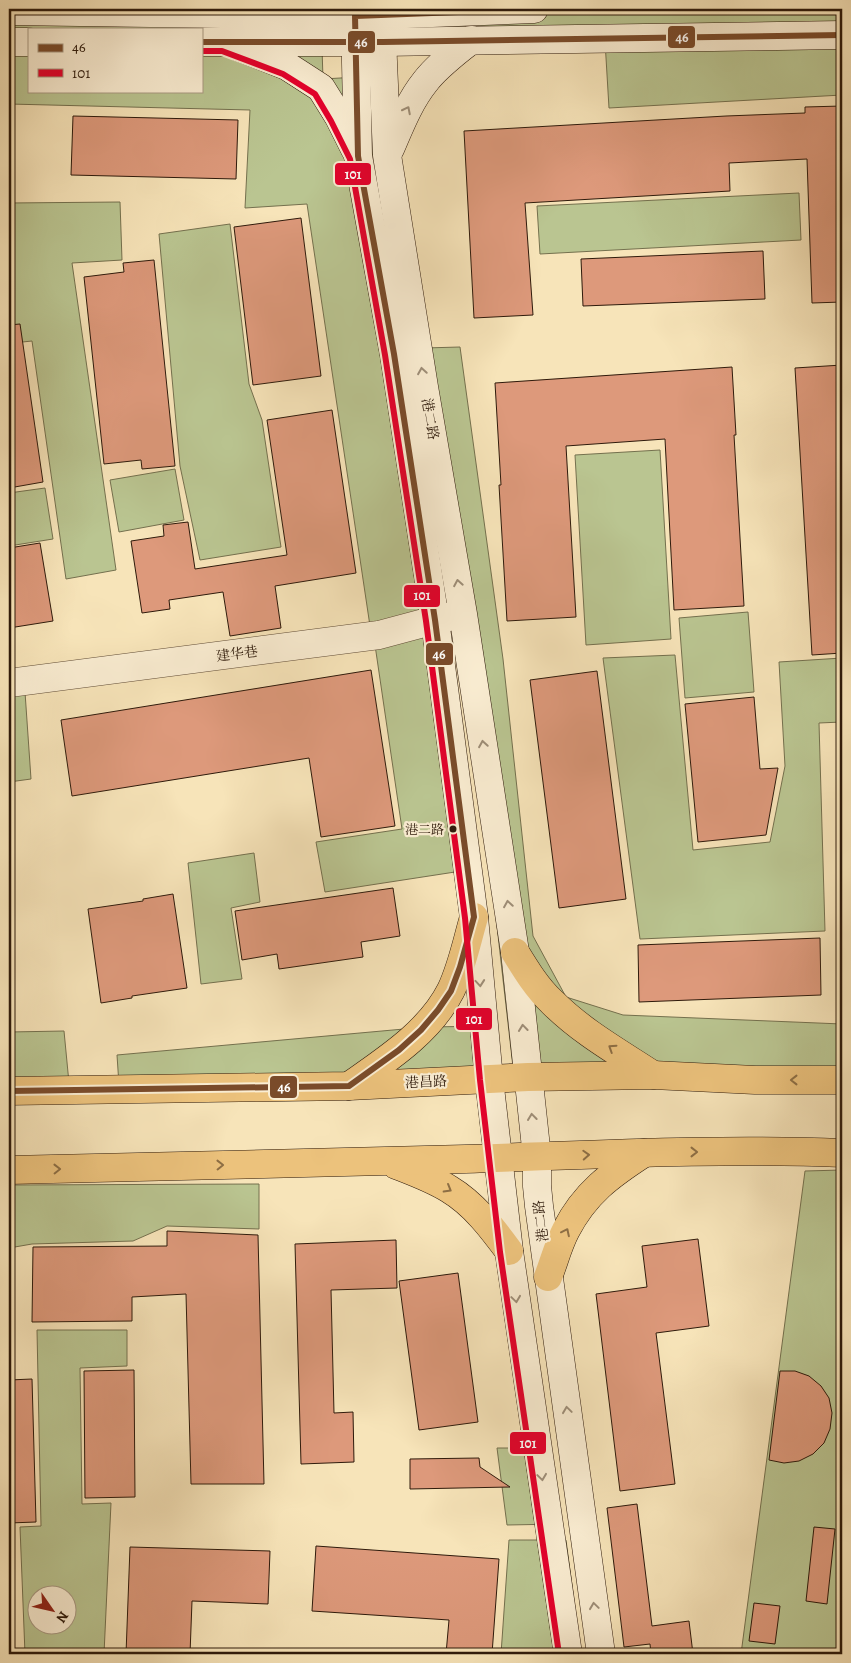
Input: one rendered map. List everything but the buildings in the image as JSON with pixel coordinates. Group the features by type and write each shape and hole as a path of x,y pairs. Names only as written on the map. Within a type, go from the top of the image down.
{"main road":[{"path":"349,1086 399,1050 421,1030 438,1010 451,990 460,967 474,917"},
{"path":"515,952 534,982 576,1024 653,1075"},
{"name":"港昌路","path":"9,1091 349,1086 528,1077 653,1075 755,1080 842,1080"},
{"path":"548,1277 565,1232 578,1210 592,1192 614,1172 645,1152"},
{"path":"9,1170 388,1162 645,1152 842,1153"},
{"path":"388,1162 432,1180 461,1197 493,1229 509,1251"}],"street":[{"path":"212,42 364,24 534,9"},
{"path":"9,11 364,24"},
{"name":"港二路","path":"364,24 383,42 387,155 463,614 515,952 537,1157 537,1186 548,1277 600,1654"},
{"name":"港二路","path":"364,24 358,156 394,354 435,620 474,917 488,1079 509,1251 568,1654"},
{"path":"383,42 842,35"},
{"path":"387,155 410,104 425,82 453,54 471,40"},
{"path":"9,42 28,42"},
{"path":"212,42 287,66 321,88 339,117 358,156"},
{"name":"建华巷","path":"9,683 379,636 463,614"}],"green space":[{"path":"9,9 842,9 842,29 28,28 9,37"},
{"path":"842,38 842,95 609,108 605,41"},
{"path":"322,48 323,79 375,76 451,610 370,626 307,204 245,208 250,110 9,104 9,50 28,50 28,92 202,92 202,50"},
{"path":"799,193 801,240 540,254 537,206"},
{"path":"120,202 122,260 72,263 116,570 66,579 32,341 13,343 9,316 9,203"},
{"path":"230,224 249,384 262,420 281,547 200,560 180,466 159,234"},
{"path":"460,347 503,659 533,936 566,997 623,1015 842,1024 842,1078 514,1076 462,618 424,348"},
{"path":"660,450 671,639 586,645 575,455"},
{"path":"175,469 184,520 119,532 110,480"},
{"path":"45,488 53,539 9,546 9,493"},
{"path":"748,612 754,692 685,698 679,618"},
{"path":"450,631 481,868 325,892 316,842 402,829 375,645"},
{"path":"675,655 693,850 770,842 785,766 779,662 842,658 842,722 819,723 825,931 640,939 603,658"},
{"path":"25,692 31,779 9,782 9,694"},
{"path":"254,853 260,902 231,908 242,979 201,984 188,863"},
{"path":"496,1026 496,1073 119,1085 117,1055 426,1027"},
{"path":"64,1031 69,1083 9,1084 9,1032"},
{"path":"842,1170 842,1654 741,1654 805,1171"},
{"path":"259,1184 259,1229 167,1226 133,1241 32,1244 9,1248 9,1185"},
{"path":"37,1330 127,1330 127,1366 80,1368 82,1504 111,1503 104,1654 25,1654 20,1527 41,1526"},
{"path":"497,1448 551,1448 561,1524 507,1525"},
{"path":"509,1540 566,1540 581,1654 501,1654"}],"transit line":[{"name":"46","path":"9,1091 349,1086 399,1050 421,1030 451,991 474,917 435,620 394,354 358,156 355,16 534,9"},
{"name":"46","path":"202,42 383,42 842,35"},
{"name":"101","path":"202,51 222,51 283,74 315,94 350,159 385,355 426,621 465,918 480,1080 500,1252 559,1654"}],"place":[{"name":"港二路","path":"453,829"}]}
